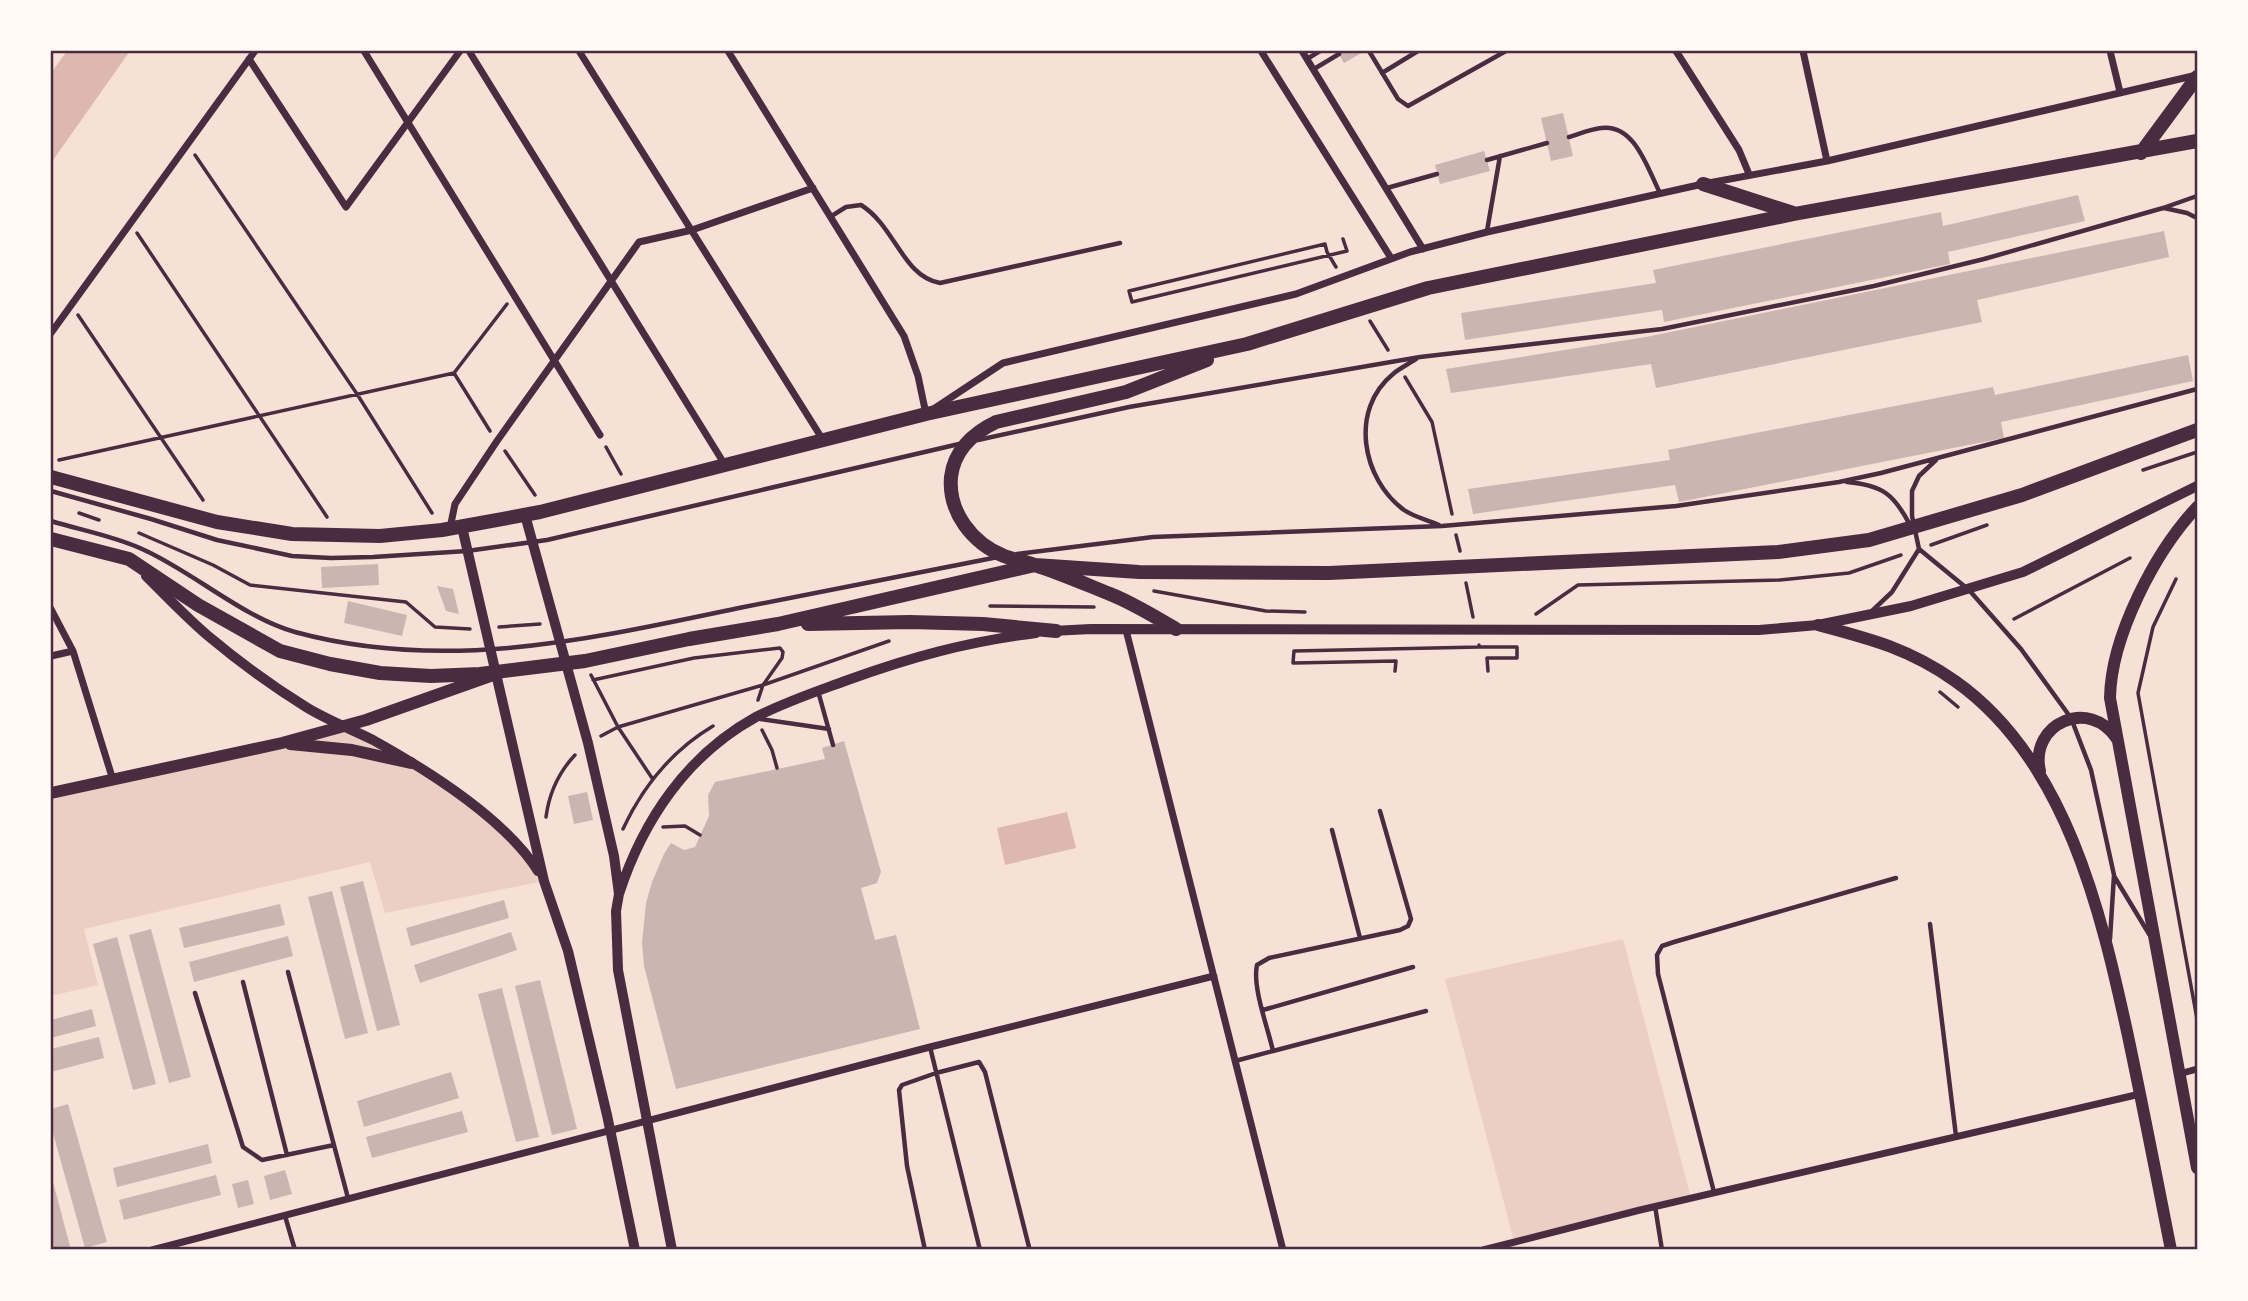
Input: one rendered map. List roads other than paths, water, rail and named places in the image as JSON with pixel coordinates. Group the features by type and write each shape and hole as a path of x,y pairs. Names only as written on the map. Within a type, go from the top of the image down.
{"highway":[{"path":"2141,153 2197,76"},
{"path":"1177,629 1114,595 1035,565 1002,556 972,536 958,517 952,502 952,473 967,442 996,422 1126,392 1247,344 1428,288 1794,214 2197,141"},
{"path":"1703,184 1794,214"},
{"path":"51,477 217,522 292,534 380,536 451,529 525,515 926,414 1247,344"},
{"path":"51,538 129,559 198,606 280,651 380,673 431,676 496,673 566,664 778,624 1035,565 1139,572 1329,573 1778,552 1869,540 2022,495 2197,430"},
{"path":"778,624 910,622 983,624 1056,631"}],"main road":[{"path":"2197,507 2170,540 2138,594 2120,643 2110,689 2197,1168"},
{"path":"1818,625 1887,643 1955,680 2007,728 2045,783 2087,879 2109,950 2171,1250"},
{"path":"51,793 282,743 366,720 496,673"},
{"path":"2045,783 2038,764 2042,744 2054,727 2071,718 2088,718 2103,724 2119,742"},
{"path":"282,743 352,750 411,763"}],"street":[{"path":"51,332 254,51"},
{"path":"364,51 600,435"},
{"path":"249,59 346,207 460,51"},
{"path":"469,51 725,466"},
{"path":"579,51 823,440"},
{"path":"728,51 904,336 918,376 926,414 1003,363 1296,294 1391,258 1423,249 1660,193 1826,161 2197,76"},
{"path":"1261,51 1391,258"},
{"path":"1302,51 1423,249"},
{"path":"1676,51 1739,150 1749,174"},
{"path":"1804,51 1826,161"},
{"path":"2110,51 2120,92"},
{"path":"635,1250 611,1131 568,951 544,881 467,551 451,529 454,504 639,242 692,230 813,188"},
{"path":"51,469 66,480"},
{"path":"672,1250 618,970 616,922 620,894 638,844 665,799 680,780 715,746 756,718 818,690 904,659 967,643 1056,631 1759,630 1818,625 1911,606 2023,572 2197,486"},
{"path":"525,515 588,743 620,894"},
{"path":"129,559 205,634 237,659 308,708 411,763 456,792 513,840 530,859 544,881"},
{"path":"51,609 73,651 113,780"},
{"path":"1126,630 1283,1250"},
{"path":"51,656 73,651"},
{"path":"152,1250 646,1120 1214,976"},
{"path":"2179,1074 2197,1069"},
{"path":"1483,1250 1655,1206 2140,1094"}],"lane":[{"path":"1307,59 1320,51"},
{"path":"1369,51 1404,106 1412,106 1506,51"},
{"path":"1382,73 1418,51"},
{"path":"1313,70 1339,54"},
{"path":"1569,137 1603,127 1625,133 1634,142 1660,193"},
{"path":"1487,160 1547,143"},
{"path":"1487,232 1500,156"},
{"path":"1387,187 1437,174"},
{"path":"51,491 217,540 292,556 331,558 467,551 596,530 967,442 1129,407 1420,357 1661,329 1874,286 1984,260 2197,196"},
{"path":"830,217 846,207 861,205 883,222 916,272 929,281 940,283 1120,243"},
{"path":"2163,208 2197,218"},
{"path":"1420,357 1392,374 1379,390 1365,431 1366,450 1373,473 1386,495 1406,512 1442,526"},
{"path":"51,521 141,549 268,621 292,631 365,646 466,652 577,640 1002,556 1153,537 1442,526 1676,506 1839,482 2197,388"},
{"path":"1944,456 1930,464 1919,476 1912,491 1914,532 1919,549 1969,590 2021,649 2071,718 2091,770 2114,875 2109,950"},
{"path":"1839,482 1882,490 1894,499 1914,532"},
{"path":"1869,614 1892,592 1919,549"},
{"path":"818,690 833,745"},
{"path":"756,718 829,729"},
{"path":"1273,1051 1255,974 1257,965 1269,958 1400,930 1408,926 1411,919 1380,811"},
{"path":"1332,830 1360,938"},
{"path":"2114,875 2155,943"},
{"path":"1714,1192 1658,974 1657,955 1662,946 1896,878"},
{"path":"1930,924 1956,1136"},
{"path":"1263,1010 1413,967"},
{"path":"288,972 349,1199"},
{"path":"243,982 287,1155"},
{"path":"195,993 243,1147 262,1160 334,1145"},
{"path":"1235,1061 1426,1011"},
{"path":"930,1047 980,1250"},
{"path":"925,1250 907,1166 899,1090 902,1086 936,1073 979,1062 985,1072 1029,1247 1027,1250"},
{"path":"1655,1206 1662,1250"},
{"path":"285,1215 295,1250"}]}
